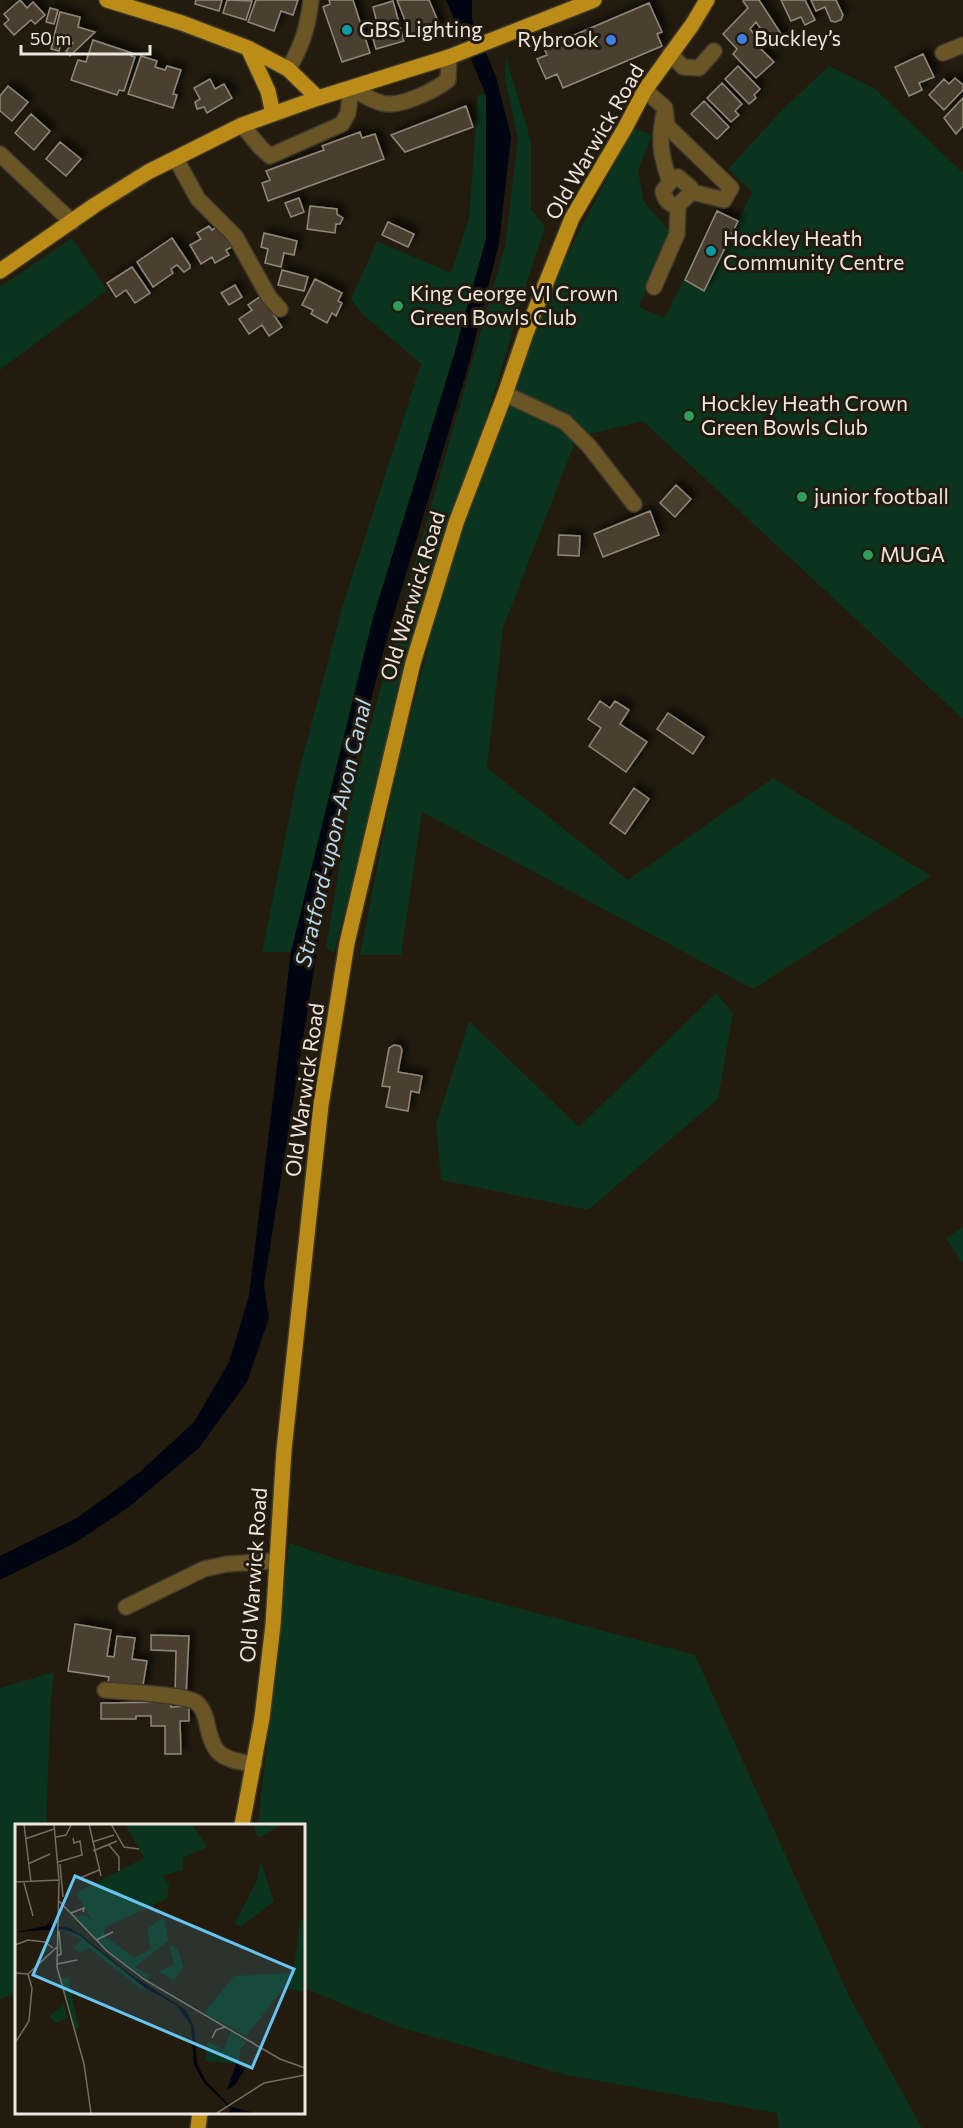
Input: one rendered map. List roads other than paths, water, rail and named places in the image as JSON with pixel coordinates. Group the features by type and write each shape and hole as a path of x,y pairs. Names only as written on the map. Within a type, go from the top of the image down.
{"main road":[{"path":"107,0 182,23 248,48 288,69 318,98"},
{"path":"0,271 148,172 242,125 318,98 454,55 594,0"},
{"name":"Old Warwick Road","path":"242,1824 262,1718 273,1625 284,1450 321,1105 347,944 413,663 456,523 506,394 526,333 572,218 645,90 692,25 707,0"},
{"path":"248,48 268,91 273,114"},
{"path":"198,2128 200,2113"}],"street":[{"path":"288,69 298,54 306,32 311,0"},
{"path":"943,53 963,45"},
{"path":"670,54 683,67 699,68 714,51"},
{"path":"242,125 270,156 342,124 348,113 351,88 390,105 438,88 448,80 454,55"},
{"path":"645,90 665,108 667,126 731,188 723,200 692,192 682,178 675,178 665,188 664,196 672,205 678,205 692,192"},
{"path":"665,108 660,132 662,160 670,182"},
{"path":"0,154 72,222"},
{"path":"176,159 198,199 235,236 269,297 280,309"},
{"path":"654,287 677,234 678,205"},
{"path":"506,394 565,422 589,446 634,504"},
{"path":"126,1607 204,1569 227,1564 276,1561"},
{"path":"105,1690 167,1695 191,1700 199,1704 204,1712 211,1743 219,1754 231,1761 254,1764"}],"water":[{"name":"Stratford-upon-Avon Canal","path":"446,0 472,0 472,19 496,77 511,136 499,243 468,367 388,634 345,800 318,944 264,1285 269,1318 247,1382 199,1448 129,1507 75,1543 0,1580 0,1556 77,1518 140,1472 194,1422 229,1362 249,1296 291,952 373,618 454,355 486,239 486,95"}],"place":[{"name":"GBS Lighting","path":"347,30"},
{"name":"Buckley’s","path":"742,39"},
{"name":"Rybrook","path":"611,40"},
{"name":"Hockley Heath Community Centre","path":"711,251"},
{"name":"King George VI Crown Green Bowls Club","path":"398,306"},
{"name":"Hockley Heath Crown Green Bowls Club","path":"689,416"},
{"name":"junior football","path":"802,497"},
{"name":"MUGA","path":"868,555"}]}
